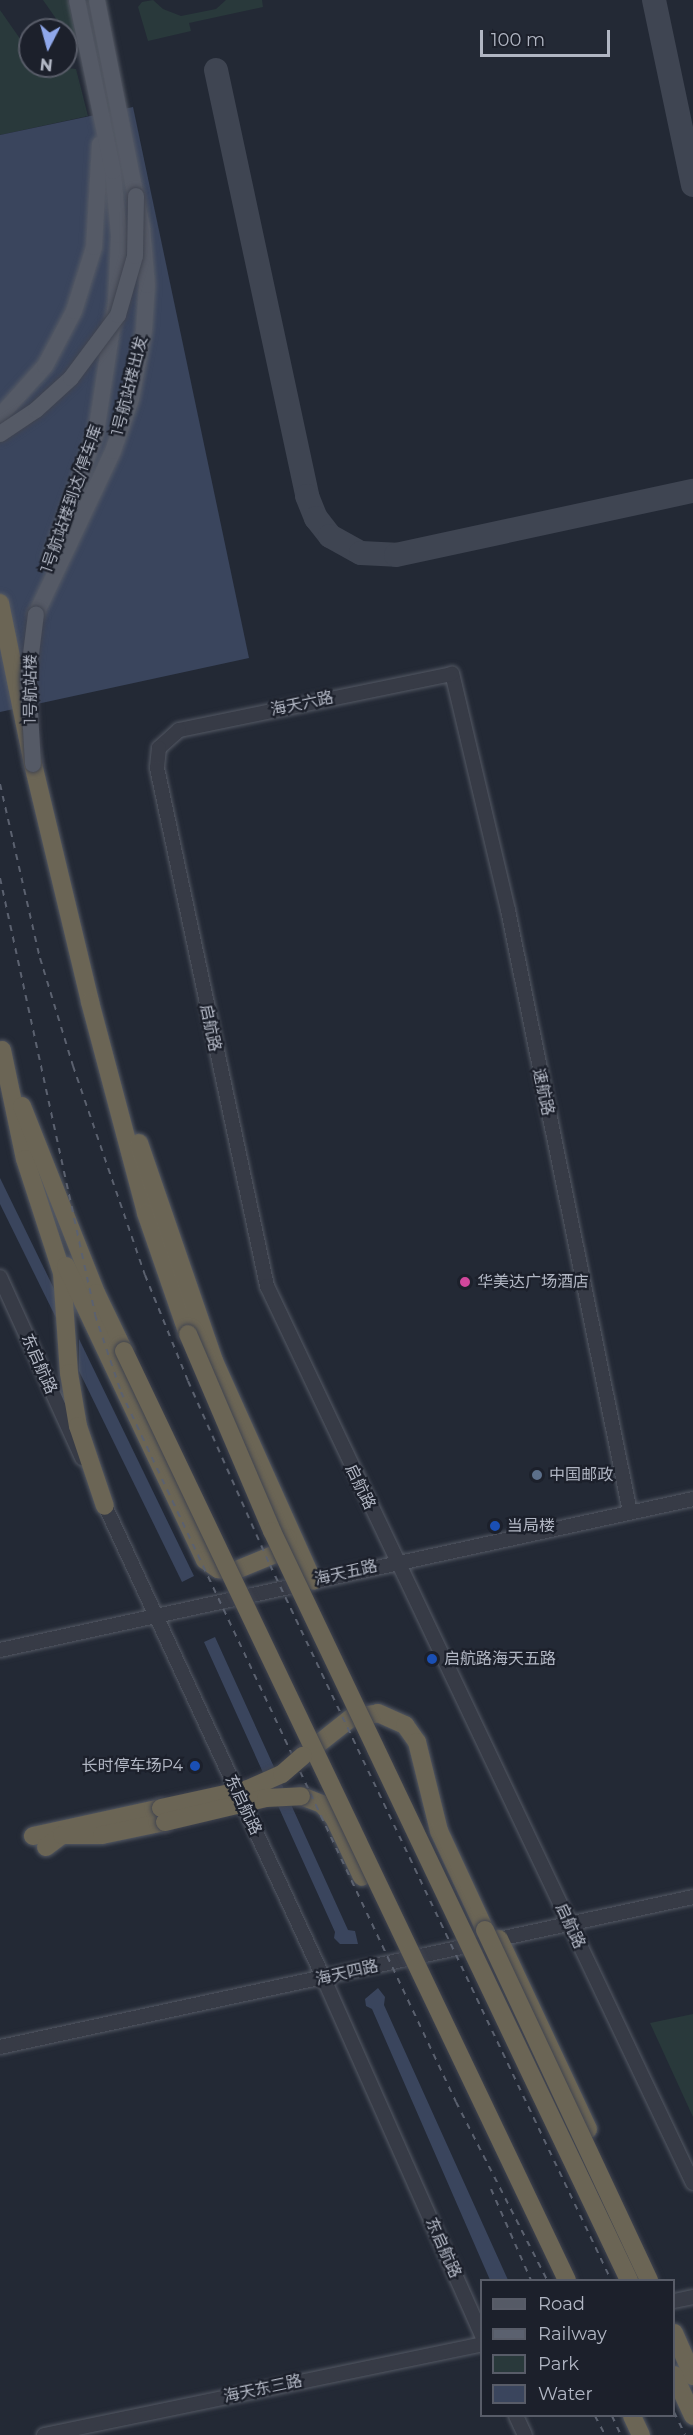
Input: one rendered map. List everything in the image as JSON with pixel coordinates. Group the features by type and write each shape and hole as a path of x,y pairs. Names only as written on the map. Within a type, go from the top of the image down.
{"highway":[{"path":"0,603 33,764 90,1002 146,1214 188,1334 272,1531 629,2279"},
{"path":"90,1002 214,1361 313,1581"},
{"path":"1,1046 25,1159 53,1241 205,1560 218,1569 234,1571 280,1552 288,1539 286,1521"},
{"path":"1,1046 42,1161 124,1351 567,2279"},
{"path":"53,1241 66,1302 72,1401 105,1506"},
{"path":"163,1815 248,1789 282,1774 351,1718 378,1713 405,1725 417,1742 439,1831 588,2129 638,2236 647,2275"},
{"path":"40,1841 163,1815 266,1798 301,1796 322,1804 334,1818 457,2076 516,2173"},
{"path":"492,1934 647,2275"},
{"path":"675,2335 693,2376"},
{"path":"675,2377 693,2416"},
{"path":"633,2417 641,2435"}],"main road":[{"path":"0,416 45,366 66,330 94,247 99,204 97,98 77,0"},
{"name":"1号航站楼出发","path":"36,614 101,480 136,378 144,330 147,285 136,196 97,0"},
{"name":"1号航站楼到达/停车库","path":"36,614 51,557 96,433 112,347 119,235 113,171 97,98"},
{"path":"0,434 63,386 113,323 127,291 135,256 136,196"},
{"name":"1号航站楼","path":"33,764 28,678 36,614"}],"street":[{"name":"海天六路","path":"159,748 178,730 452,674"},
{"name":"速航路","path":"452,674 505,898 630,1512"},
{"name":"启航路","path":"159,748 157,768 252,1230 267,1286 396,1562 693,2183"},
{"name":"东启航路","path":"0,1277 324,1979 480,2331"},
{"name":"海天五路","path":"0,1650 156,1618 396,1562 693,1499"},
{"name":"海天四路","path":"0,2047 324,1979 492,1934 568,1923 693,1897"},
{"path":"675,2301 693,2297"},
{"name":"海天东三路","path":"44,2435 480,2344"},
{"path":"517,2417 525,2435"}],"green space":[{"path":"43,0 68,0 72,18 56,18"},
{"path":"153,0 163,9 181,16 216,9 226,0 262,0 263,7 189,23 191,31 148,41 138,7 142,2"},
{"path":"0,10 18,36 18,78 78,77 88,116 0,135"},
{"path":"693,2014 693,2117 650,2023"}],"water":[{"path":"133,107 249,658 0,712 0,135"},
{"path":"0,1178 60,1301 60,1326 0,1204"},
{"path":"79,1339 194,1576 182,1582 79,1371"},
{"path":"215,1637 348,1930 355,1931 358,1944 340,1944 334,1938 335,1932 204,1642"},
{"path":"378,1988 385,1997 384,2005 508,2279 490,2279 372,2009 366,2006 365,1999"}],"taxiway":[{"path":"654,0 693,185"},
{"path":"216,70 307,496 316,518 330,536 361,553 396,555 693,491"}],"railway":[{"path":"0,784 40,958 73,1066 145,1275 188,1381 270,1565 611,2279"},
{"path":"0,878 95,1315 121,1392 456,2102 546,2279"},
{"path":"491,2189 531,2279"},
{"path":"675,2414 685,2435"},
{"path":"596,2417 605,2435"},
{"path":"612,2417 621,2435"}],"place":[{"name":"华美达广场酒店","path":"465,1282"},
{"name":"中国邮政","path":"537,1475"},
{"name":"当局楼","path":"495,1526"},
{"name":"启航路海天五路","path":"432,1659"},
{"name":"长时停车场P4","path":"195,1766"}]}
